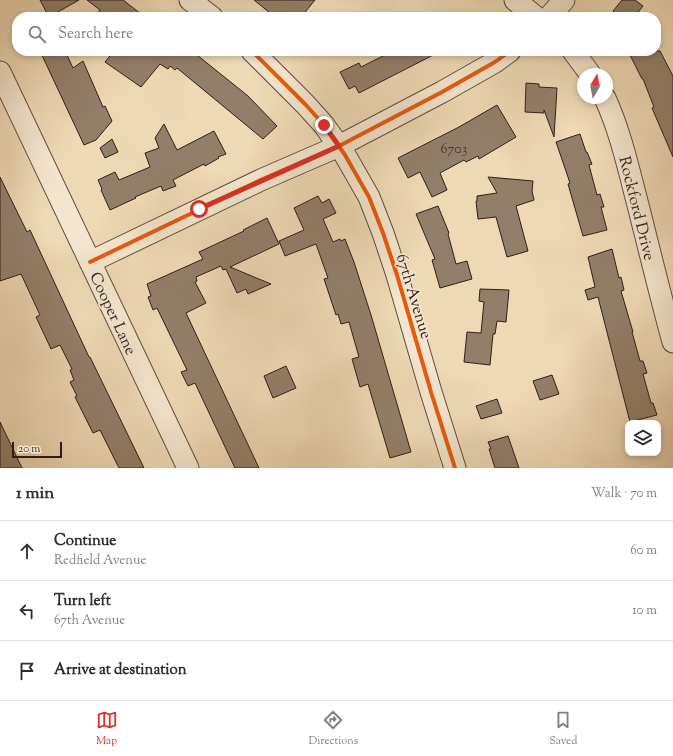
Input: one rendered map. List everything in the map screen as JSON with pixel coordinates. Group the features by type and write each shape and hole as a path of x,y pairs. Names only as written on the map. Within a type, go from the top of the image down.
{"street":[{"path":"190,0 206,12"},
{"path":"515,0 530,12"},
{"path":"554,12 564,0"},
{"name":"67th Avenue","path":"257,56 324,125 353,168 369,197 397,275 455,468"},
{"path":"90,262 242,189 339,146 442,92 503,56"},
{"path":"577,56 586,68"},
{"name":"Cooper Lane","path":"0,72 188,468"},
{"name":"Rockford Drive","path":"608,104 622,142 673,342"}],"building":[{"path":"40,0 79,0 58,12 46,12"},
{"path":"87,0 123,0 139,12 99,12 100,10"},
{"path":"254,0 315,0 305,12 269,12"},
{"path":"622,0 635,0 643,6 638,12 613,11"},
{"path":"661,53 673,76 673,157 652,108 654,107 630,56 661,56"},
{"path":"42,56 67,56 73,68 83,61 103,107 105,106 112,121 96,140 84,145"},
{"path":"110,56 198,56 248,96 277,126 263,139 177,68 175,70 170,66 168,69 160,64 141,87 105,62"},
{"path":"383,56 431,56 359,93 355,86 349,89 340,72 359,63 361,67"},
{"path":"526,83 539,84 539,87 557,88 554,137 544,110 544,113 525,112"},
{"path":"497,105 516,137 479,159 478,156 466,162 464,160 440,173 447,190 432,197 420,172 408,178 398,158 459,127"},
{"path":"164,124 177,150 214,131 226,154 218,157 219,158 205,166 204,164 173,180 176,186 163,191 161,186 110,210 98,180 115,172 119,180 150,167 145,153 159,148 155,138"},
{"path":"580,134 592,164 589,165 597,195 600,194 604,207 601,207 607,230 583,236 568,184 570,183 556,142"},
{"path":"112,139 118,152 105,158 100,148"},
{"path":"0,177 27,232 30,230 89,357 144,468 119,468 100,430 93,433 75,397 77,396 70,382 74,380 70,370 72,369 60,345 51,349 36,317 40,315 21,274 0,281"},
{"path":"488,177 533,181 532,191 534,200 516,206 528,251 507,257 496,217 478,219 476,201 477,196 497,193"},
{"path":"318,196 322,203 329,199 336,213 323,219 333,242 340,239 341,241 345,239 354,262 411,452 390,458 368,384 360,387 352,359 359,357 349,322 341,324 338,314 336,315 324,279 328,278 316,244 285,256 279,241 304,230 294,208"},
{"path":"438,206 449,233 456,264 467,261 472,279 440,288 432,260 435,259 416,214"},
{"path":"267,218 279,244 230,267 271,284 248,294 246,289 237,293 226,269 223,270 221,266 196,277 197,281 195,282 206,303 186,313 259,468 235,468 195,383 188,386 181,372 187,370 157,308 153,310 148,297 151,296 147,284 203,259 199,252 244,231 243,230"},
{"path":"612,249 619,278 621,277 624,290 621,291 640,361 643,361 647,373 643,374 651,403 653,403 657,415 638,420 629,420 598,297 588,300 585,290 595,287 588,257"},
{"path":"480,289 509,290 506,322 497,321 495,334 493,334 490,365 464,362 467,332 481,333 484,302 479,301"},
{"path":"286,366 296,388 273,398 264,376"},
{"path":"552,375 559,394 540,400 533,381"},
{"path":"497,399 502,413 481,419 476,406"},
{"path":"0,422 22,468 0,468"},
{"path":"508,436 519,468 495,468 488,442"}],"cycle path":[{"path":"257,56 324,125 345,155 369,197 397,275 455,468"},
{"path":"90,262 263,179 339,146 442,92 503,56"}],"route":[{"path":"199,209 339,146 324,125"}]}
